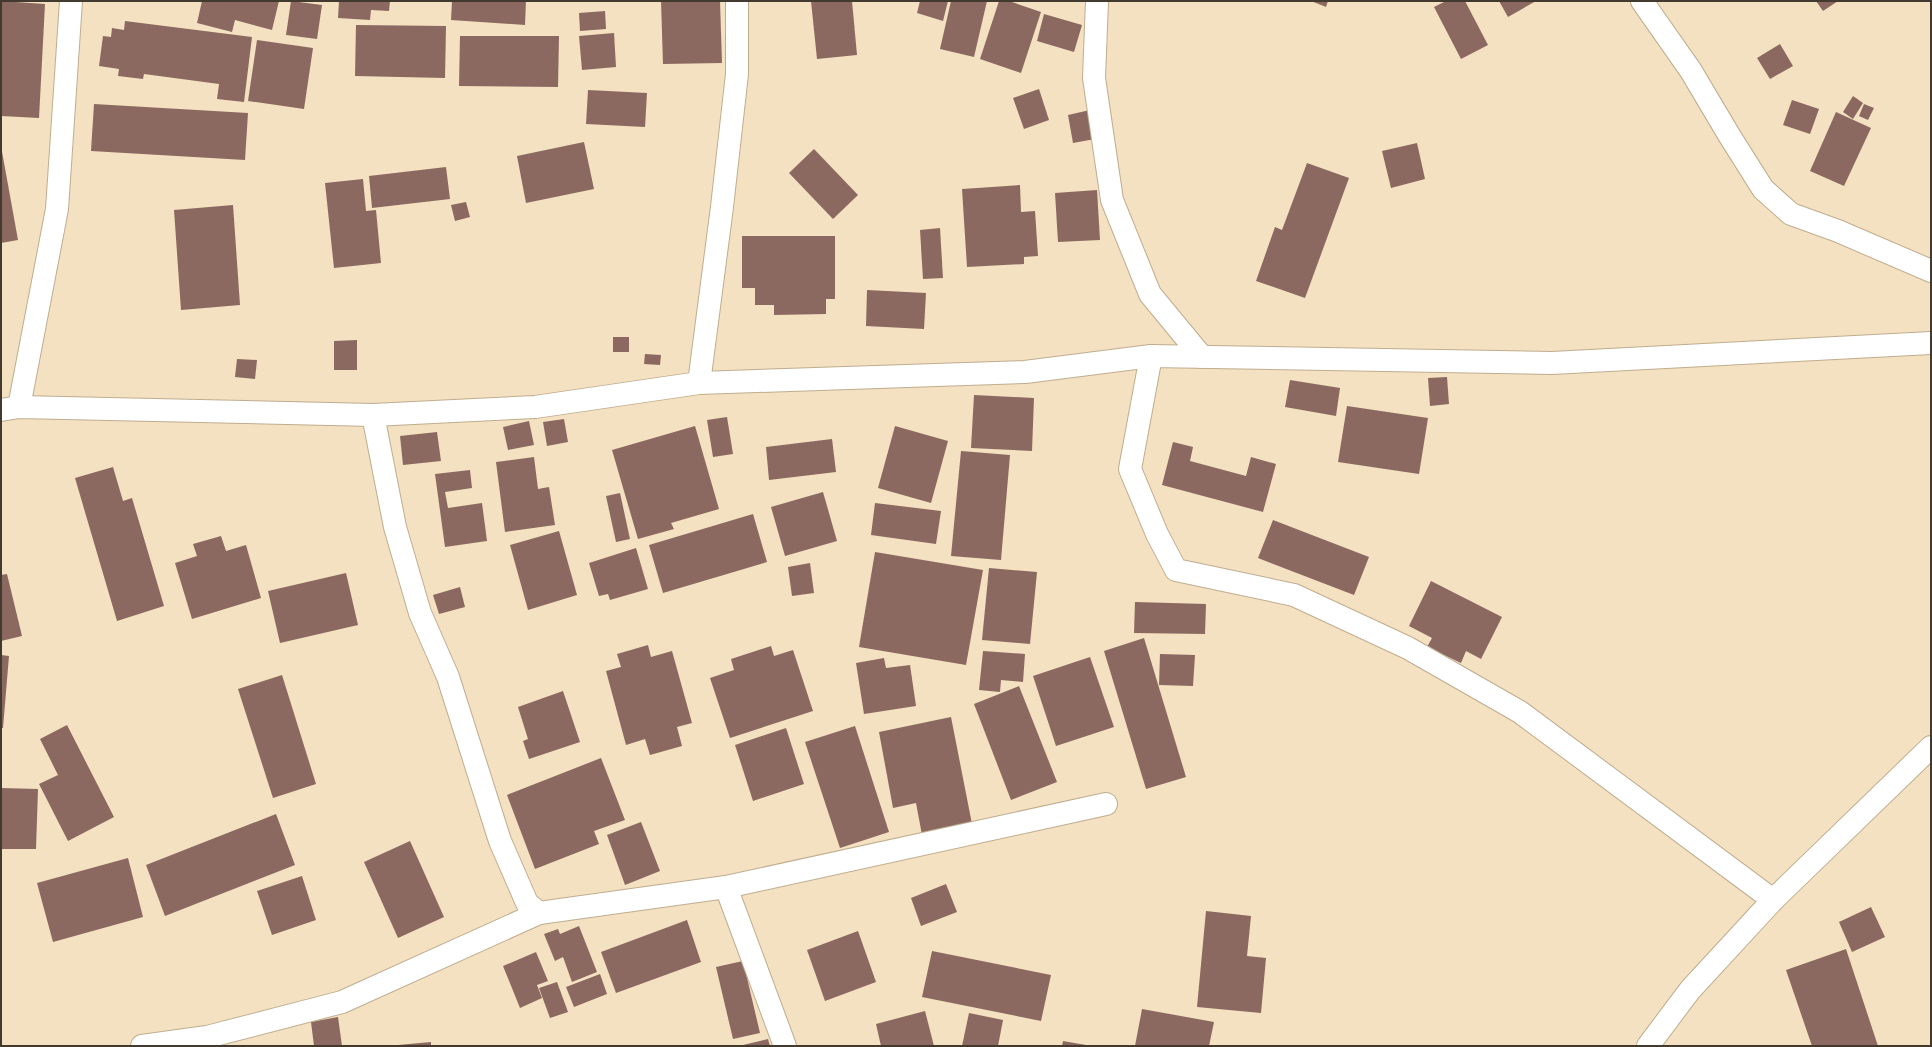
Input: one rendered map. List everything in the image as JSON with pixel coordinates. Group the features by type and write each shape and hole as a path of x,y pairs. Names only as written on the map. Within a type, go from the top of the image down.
{"street":[{"path":"72,1 69,15 57,209 10,409 373,415 534,407 699,383 1025,372 1151,356 1552,363 1931,344"},
{"path":"699,383 722,207 736,74 737,1"},
{"path":"1097,1 1094,78 1112,200 1150,294 1202,357"},
{"path":"1642,1 1691,71 1763,189 1791,214 1838,231 1931,271"},
{"path":"1151,356 1130,469 1157,534 1176,570 1294,595 1408,648 1520,712 1773,900"},
{"path":"373,415 395,527 420,613 448,677 500,841 527,903 539,913"},
{"path":"1648,1046 1690,990 1773,900 1931,747"},
{"path":"142,1046 207,1037 342,1002 539,913 726,886 1106,804"},
{"path":"726,886 785,1046"}],"building":[{"path":"1,1 45,4 39,118 1,116"},
{"path":"202,1 279,1 272,30 235,20 232,32 197,23"},
{"path":"291,1 322,5 317,39 286,35"},
{"path":"339,1 390,1 389,11 371,10 370,20 338,18"},
{"path":"452,1 526,1 525,25 451,20"},
{"path":"661,1 720,1 722,63 663,64"},
{"path":"811,1 852,1 857,55 817,59"},
{"path":"920,1 948,1 943,21 917,13"},
{"path":"951,1 987,1 974,57 940,49"},
{"path":"999,1 1009,1 1041,12 1021,73 980,59"},
{"path":"1311,1 1328,1 1326,7"},
{"path":"1446,1 1465,1 1488,45 1461,59 1434,7"},
{"path":"1499,1 1536,1 1508,17"},
{"path":"1816,1 1838,1 1823,11"},
{"path":"605,11 606,29 580,31 579,13"},
{"path":"1044,14 1082,25 1074,52 1037,41"},
{"path":"125,21 252,37 244,102 217,99 219,84 144,74 143,79 118,76 119,69 99,66 103,36 111,37 112,28 124,30"},
{"path":"356,25 446,26 445,78 355,76"},
{"path":"614,33 616,67 582,70 579,36"},
{"path":"460,36 559,36 558,87 459,86"},
{"path":"257,40 313,48 304,109 248,101"},
{"path":"1780,44 1793,66 1770,79 1757,58"},
{"path":"1039,89 1049,120 1024,129 1013,98"},
{"path":"588,90 647,93 645,127 586,124"},
{"path":"1853,96 1863,103 1853,119 1843,112"},
{"path":"1792,100 1819,109 1810,134 1783,125"},
{"path":"94,104 248,113 245,160 91,151"},
{"path":"1864,104 1874,108 1868,120 1859,116"},
{"path":"1090,110 1095,139 1073,143 1068,115"},
{"path":"1836,112 1871,128 1844,186 1810,171"},
{"path":"584,142 594,189 526,203 517,156"},
{"path":"1417,143 1425,179 1391,188 1382,151"},
{"path":"1,146 18,240 1,243"},
{"path":"814,149 858,195 833,219 789,173"},
{"path":"1307,163 1349,178 1305,298 1256,281 1275,227 1282,230"},
{"path":"446,167 450,199 372,208 369,176"},
{"path":"363,179 366,211 376,210 381,263 334,268 325,183"},
{"path":"1020,185 1021,212 1035,211 1038,256 1024,257 1024,264 967,267 962,189"},
{"path":"1097,190 1100,240 1058,242 1055,193"},
{"path":"466,202 470,217 455,221 451,205"},
{"path":"233,205 240,305 181,310 174,210"},
{"path":"940,228 943,278 923,279 920,230"},
{"path":"742,236 835,236 835,299 826,299 826,314 774,315 774,305 755,305 755,288 742,288"},
{"path":"867,290 926,293 924,329 866,326"},
{"path":"613,337 629,337 629,352 613,352"},
{"path":"357,340 357,370 334,370 334,341"},
{"path":"645,354 661,355 660,365 644,364"},
{"path":"237,359 257,360 255,379 235,377"},
{"path":"1447,377 1449,404 1430,406 1428,378"},
{"path":"1290,380 1340,388 1336,416 1285,407"},
{"path":"974,395 1034,398 1032,451 971,448"},
{"path":"1347,406 1428,418 1419,474 1338,462"},
{"path":"727,417 733,454 713,457 707,420"},
{"path":"564,419 568,442 547,446 543,422"},
{"path":"529,421 534,445 508,450 503,427"},
{"path":"695,426 719,509 671,523 674,529 638,539 612,450"},
{"path":"895,426 948,441 931,503 878,488"},
{"path":"437,432 441,461 403,465 400,436"},
{"path":"832,439 836,472 769,480 766,447"},
{"path":"1173,442 1193,447 1190,461 1246,476 1251,457 1276,464 1263,512 1162,485"},
{"path":"961,451 1010,455 1001,560 951,556"},
{"path":"534,457 538,489 549,487 555,525 505,532 496,462"},
{"path":"113,467 123,501 132,498 164,606 117,621 75,478"},
{"path":"470,470 472,488 445,492 448,508 482,503 487,541 445,547 435,474"},
{"path":"823,492 837,541 785,556 771,507"},
{"path":"620,493 630,539 616,542 606,496"},
{"path":"875,503 941,511 936,544 871,535"},
{"path":"753,514 767,562 663,593 649,545"},
{"path":"1273,520 1369,557 1354,595 1258,558"},
{"path":"559,531 577,595 528,610 510,545"},
{"path":"221,536 226,551 246,545 261,598 192,619 175,563 197,556 193,544"},
{"path":"636,548 648,589 610,600 608,594 599,596 589,563"},
{"path":"875,552 983,570 966,665 859,647"},
{"path":"810,563 814,593 792,596 788,567"},
{"path":"989,568 1037,572 1030,644 982,640"},
{"path":"346,573 358,625 280,643 268,591"},
{"path":"7,574 22,636 1,641 1,575"},
{"path":"1431,581 1502,617 1481,659 1466,651 1461,663 1427,647 1432,638 1409,626"},
{"path":"460,587 465,607 439,614 433,595"},
{"path":"1135,602 1206,604 1205,634 1134,633"},
{"path":"1144,638 1186,777 1146,789 1104,651"},
{"path":"648,645 651,657 672,651 692,723 677,727 682,746 650,755 645,739 626,745 606,671 621,667 617,654"},
{"path":"771,646 774,656 793,650 813,711 730,738 710,678 734,670 731,659"},
{"path":"983,651 1025,654 1023,682 1001,680 1000,692 979,690"},
{"path":"1160,654 1195,655 1193,686 1159,685"},
{"path":"1,655 9,656 3,728 1,728"},
{"path":"1090,657 1114,727 1056,746 1033,676"},
{"path":"884,658 886,668 910,665 916,706 864,714 856,663"},
{"path":"282,675 316,784 273,798 238,689"},
{"path":"1019,686 1057,782 1011,800 974,704"},
{"path":"563,691 580,742 529,759 523,741 528,739 518,707"},
{"path":"951,717 972,824 922,835 916,803 893,808 879,732"},
{"path":"67,725 114,817 68,841 39,784 58,775 40,739"},
{"path":"855,726 889,832 840,848 805,742"},
{"path":"786,728 804,784 753,801 735,745"},
{"path":"601,758 625,820 594,831 599,844 535,869 507,795"},
{"path":"1,788 38,789 36,849 1,849"},
{"path":"276,814 295,865 165,916 146,865"},
{"path":"641,822 660,871 625,885 607,835"},
{"path":"410,841 444,917 398,938 364,862"},
{"path":"128,858 143,917 53,942 37,883"},
{"path":"302,876 316,920 272,935 257,891"},
{"path":"946,884 957,912 921,926 911,898"},
{"path":"1871,907 1885,937 1852,952 1839,922"},
{"path":"1206,911 1251,916 1247,956 1266,958 1261,1013 1197,1007"},
{"path":"687,920 701,962 616,993 601,952"},
{"path":"579,926 597,972 572,982 563,957 555,961 544,934 558,929 560,934"},
{"path":"858,931 876,982 825,1001 807,950"},
{"path":"1846,949 1878,1046 1812,1046 1786,970"},
{"path":"932,951 1051,975 1041,1021 922,997"},
{"path":"536,952 548,981 537,985 542,998 520,1008 503,966"},
{"path":"743,961 760,1033 733,1039 716,967"},
{"path":"600,974 607,994 574,1007 566,987"},
{"path":"557,982 568,1012 550,1018 539,988"},
{"path":"1142,1009 1214,1022 1209,1046 1135,1046"},
{"path":"925,1011 934,1046 881,1046 876,1024"},
{"path":"969,1013 1003,1020 998,1046 962,1046"},
{"path":"338,1017 342,1046 314,1046 311,1022"},
{"path":"768,1039 770,1046 743,1046 743,1045"},
{"path":"1063,1041 1086,1045 1086,1046 1062,1046"},
{"path":"431,1042 431,1046 398,1046 398,1045"}]}
